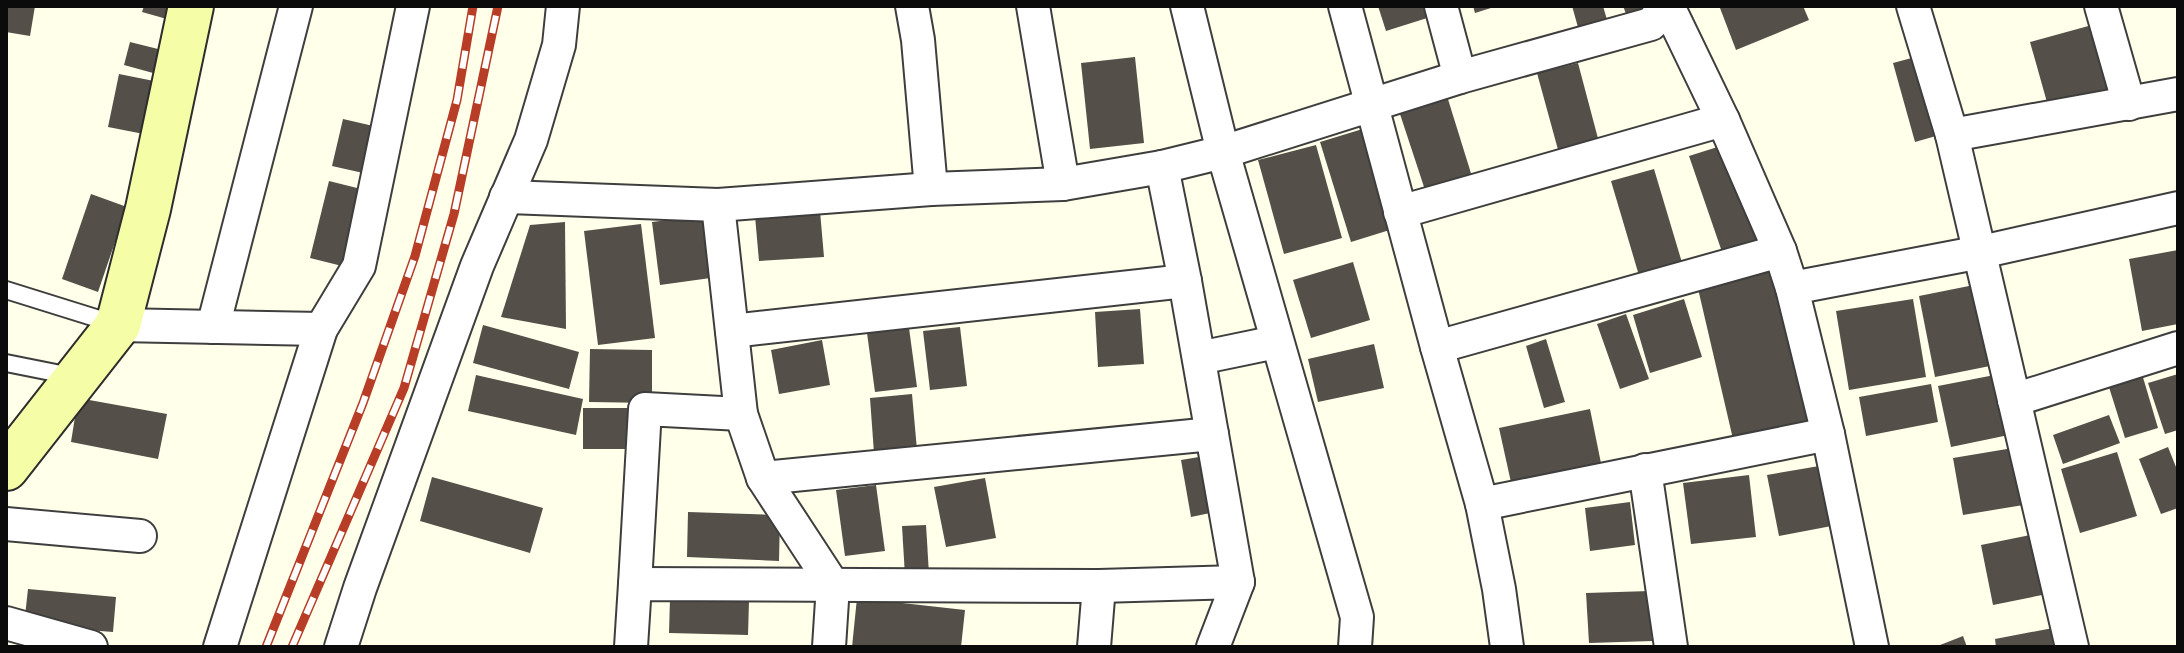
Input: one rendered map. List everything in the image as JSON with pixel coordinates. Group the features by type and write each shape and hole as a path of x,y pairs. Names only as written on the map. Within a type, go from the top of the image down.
{"street":[{"path":"6,468 118,325 148,209 191,6"},
{"path":"213,327 296,6"},
{"path":"220,647 321,329 359,266 413,6"},
{"path":"341,647 452,335 531,140 559,45 563,6"},
{"path":"912,6 918,40 931,189"},
{"path":"1033,6 1063,184"},
{"path":"1187,6 1223,152 1357,617 1355,647"},
{"path":"1345,6 1482,504 1507,647"},
{"path":"1441,6 1460,77"},
{"path":"506,197 718,205 931,189 1063,184 1162,167 1223,152 1460,77 1651,24 1668,6 1723,120 1780,251 1792,288 1828,434 1872,647"},
{"path":"1913,6 1952,135 2072,647"},
{"path":"2101,6 2129,104"},
{"path":"1952,135 2178,94"},
{"path":"1400,212 1723,120"},
{"path":"1162,167 1238,582 1213,647"},
{"path":"718,205 741,414 763,478 833,585 829,647"},
{"path":"1792,288 1981,252 2178,208"},
{"path":"1437,347 1780,251"},
{"path":"732,331 1185,281"},
{"path":"118,325 321,329"},
{"path":"1199,358 1276,342"},
{"path":"2014,400 2178,348"},
{"path":"631,647 645,409 741,414"},
{"path":"763,478 1212,434"},
{"path":"1482,504 1828,434"},
{"path":"1645,470 1671,647"},
{"path":"6,524 140,536"},
{"path":"635,584 1099,586 1238,582"},
{"path":"1094,647 1099,586"},
{"path":"6,623 91,647"}],"lane":[{"path":"6,290 118,325"},
{"path":"6,363 77,378"}],"building":[{"path":"6,6 35,6 30,36 6,32"},
{"path":"144,6 186,6 181,23 142,12"},
{"path":"1378,6 1441,6 1443,13 1386,31"},
{"path":"1473,6 1494,6 1494,7 1475,13"},
{"path":"1572,6 1603,6 1610,30 1581,38"},
{"path":"1623,6 1656,6 1630,24"},
{"path":"1803,6 1809,20 1736,50 1720,8"},
{"path":"2092,25 2112,96 2050,113 2030,42"},
{"path":"130,42 170,52 164,76 124,65"},
{"path":"1934,52 1957,130 1915,142 1893,63"},
{"path":"1135,57 1144,143 1090,149 1081,63"},
{"path":"1578,63 1600,146 1560,157 1537,73"},
{"path":"119,74 164,83 154,136 108,127"},
{"path":"1447,96 1474,183 1427,196 1399,111"},
{"path":"343,119 382,128 372,175 332,166"},
{"path":"1379,124 1409,224 1351,242 1320,142"},
{"path":"1727,144 1759,239 1722,252 1689,156"},
{"path":"1316,145 1342,238 1284,254 1258,160"},
{"path":"1654,169 1686,276 1643,289 1611,181"},
{"path":"329,181 361,189 342,266 310,258"},
{"path":"91,194 127,207 98,292 62,279"},
{"path":"820,211 824,257 759,261 755,216"},
{"path":"716,214 725,276 660,285 652,222"},
{"path":"565,222 566,329 501,317 530,225"},
{"path":"641,224 655,338 598,345 584,231"},
{"path":"2178,250 2178,324 2142,331 2129,259"},
{"path":"1353,262 1370,320 1311,338 1293,280"},
{"path":"1773,262 1811,420 1733,439 1696,280"},
{"path":"1984,283 2000,364 1935,377 1919,296"},
{"path":"1684,299 1702,357 1650,373 1633,315"},
{"path":"1913,299 1926,377 1849,390 1836,311"},
{"path":"1140,309 1144,364 1098,367 1095,312"},
{"path":"1626,314 1649,379 1620,389 1597,324"},
{"path":"483,325 579,352 569,389 473,363"},
{"path":"960,327 967,386 930,390 923,331"},
{"path":"909,328 917,387 875,392 867,333"},
{"path":"1546,339 1565,402 1544,408 1526,346"},
{"path":"822,340 830,385 779,394 771,350"},
{"path":"1374,344 1384,388 1318,402 1308,359"},
{"path":"590,349 652,350 652,403 589,402"},
{"path":"2010,372 2023,432 1951,447 1938,386"},
{"path":"2142,374 2158,428 2125,438 2108,384"},
{"path":"2178,374 2178,430 2165,434 2148,383"},
{"path":"476,375 583,399 576,435 468,411"},
{"path":"1931,384 1938,422 1866,436 1859,397"},
{"path":"912,394 917,450 874,453 870,398"},
{"path":"78,398 167,414 158,459 71,442"},
{"path":"583,408 636,408 636,449 583,449"},
{"path":"1590,409 1604,478 1514,496 1499,428"},
{"path":"2109,415 2120,443 2063,464 2053,435"},
{"path":"2025,446 2035,503 1963,515 1953,458"},
{"path":"2168,447 2178,472 2178,508 2161,514 2139,459"},
{"path":"2117,452 2137,516 2080,533 2061,469"},
{"path":"1205,456 1215,512 1191,517 1181,460"},
{"path":"1831,464 1842,524 1779,536 1767,475"},
{"path":"1749,475 1756,537 1691,544 1683,483"},
{"path":"432,477 543,508 530,553 420,521"},
{"path":"985,478 996,538 946,547 934,487"},
{"path":"876,485 885,551 845,556 836,490"},
{"path":"1630,502 1635,545 1590,551 1585,508"},
{"path":"688,512 780,515 779,561 687,557"},
{"path":"926,525 929,574 905,576 902,526"},
{"path":"2045,532 2057,592 1993,605 1981,545"},
{"path":"28,589 116,597 113,632 24,625"},
{"path":"1650,591 1652,641 1589,643 1586,593"},
{"path":"857,598 965,610 961,647 852,647"},
{"path":"670,599 749,601 748,635 669,633"},
{"path":"2069,625 2073,647 1996,647 1995,639"},
{"path":"1963,636 1967,647 1935,647"}],"railway":[{"path":"266,647 363,403 415,256 457,100 473,6"},
{"path":"292,647 404,388 454,214 498,6"}]}
